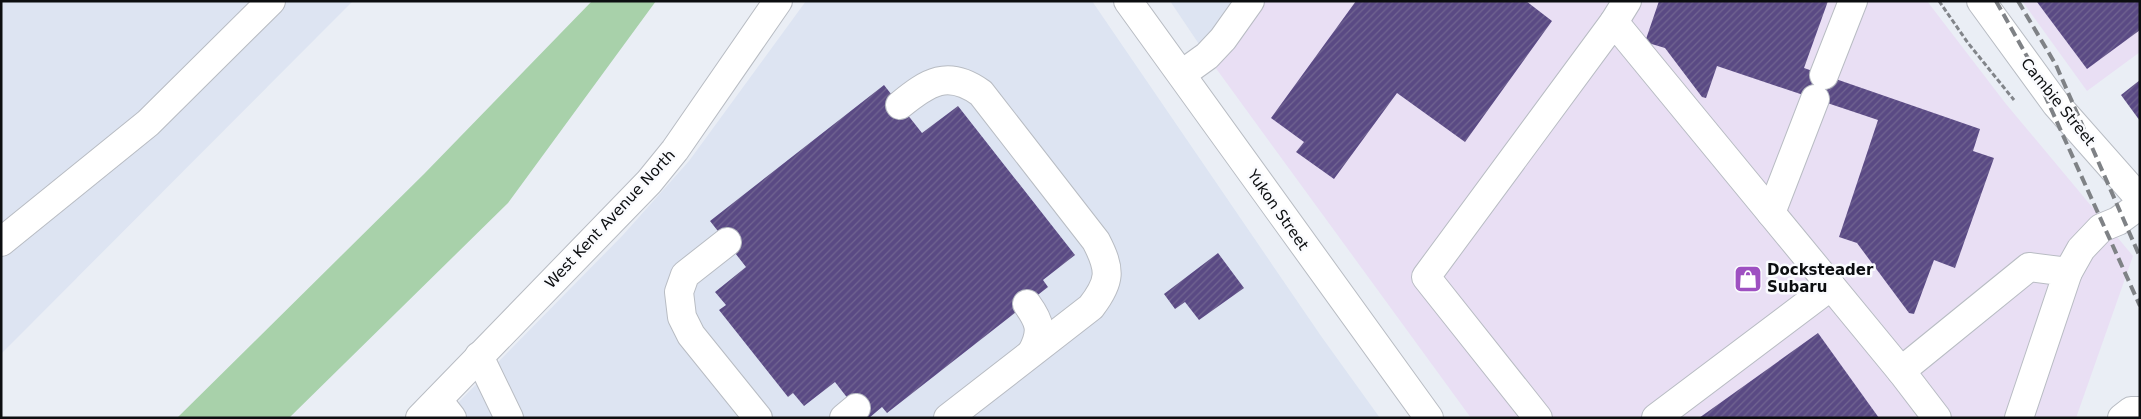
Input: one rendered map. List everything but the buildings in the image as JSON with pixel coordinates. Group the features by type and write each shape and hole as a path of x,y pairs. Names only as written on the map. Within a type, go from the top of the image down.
{"street":[{"path":"1,242 148,123 272,1"},
{"name":"West Kent Avenue North","path":"436,412 479,356 654,176 675,150 778,1"},
{"name":"Yukon Street","path":"1128,1 1429,418"},
{"path":"1182,74 1206,56 1222,39 1250,1"},
{"path":"1771,213 1853,1"},
{"name":"Cambie Street","path":"1981,1 2056,104 2140,199"},
{"path":"1538,418 1426,277 1621,11 1771,213 1938,418"},
{"path":"900,105 915,92 933,83 949,80 966,82 980,93 1096,241 1106,260 1108,278 1103,292 1091,307 948,418"},
{"path":"2019,418 2068,272 2080,249 2101,228 2118,221 2140,206"},
{"path":"726,242 685,275 679,292 682,317 691,335 758,418"},
{"path":"1901,371 2029,266 2068,272"},
{"path":"1656,418 1831,286"},
{"path":"1026,304 1036,317 1039,328 1038,340 1032,352"},
{"path":"479,356 509,418"},
{"path":"2122,418 2131,411 2140,411"}],"shaded area":[{"path":"1,1 353,1 1,354"},
{"path":"806,1 1092,1 1321,336 1380,418 443,418 623,235 689,161"},
{"path":"1170,1 1250,1 1207,56"},
{"path":"1250,1 1927,1 2006,104 2133,256 2076,418 1471,418 1207,56"},
{"path":"2022,1 2140,1 2140,52 2087,91"}],"green space":[{"path":"592,1 656,1 508,203 289,418 177,418 424,174"}],"railway":[{"path":"1996,1 2029,60 2140,306"},
{"path":"2018,1 2056,65 2140,257"}],"place":[{"name":"Docksteader Subaru","path":"1748,279"}]}
